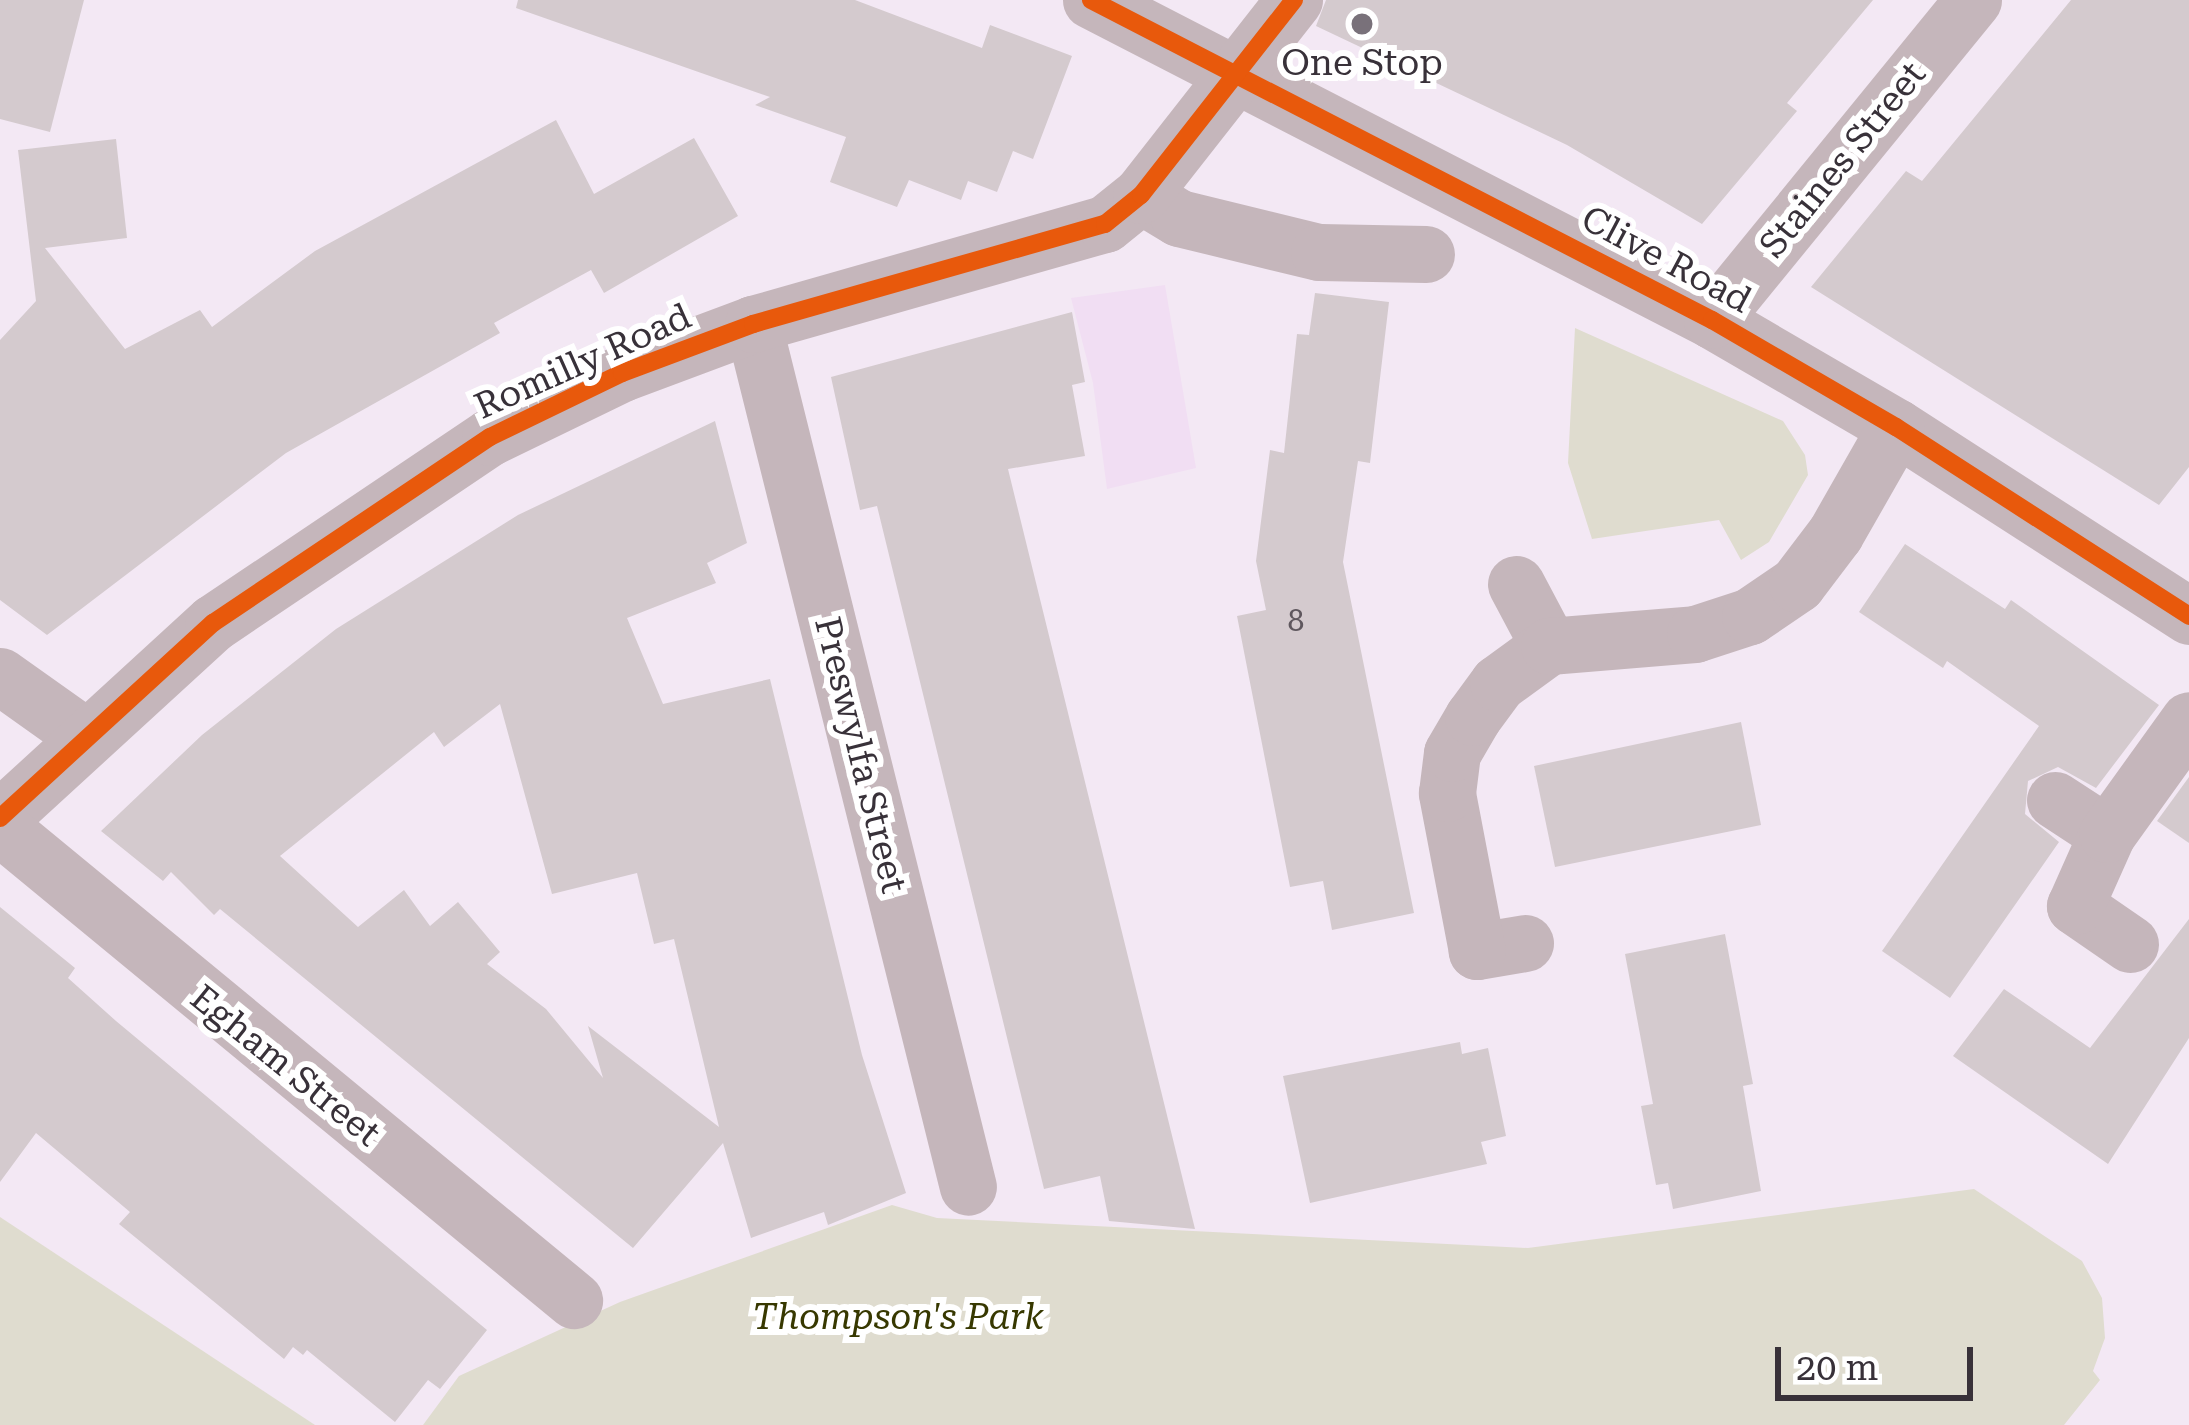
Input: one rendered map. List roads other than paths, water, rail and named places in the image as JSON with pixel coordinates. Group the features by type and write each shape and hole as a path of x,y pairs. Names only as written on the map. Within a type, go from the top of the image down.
{"street":[{"name":"Clive Road","path":"1091,0 1712,320 2181,594"},
{"name":"Romilly Road","path":"0,823 82,735 302,556 490,437 622,373 753,324 1105,224 1141,196 1294,0"},
{"name":"Staines Street","path":"1712,320 1973,0"},
{"path":"1141,196 1179,218 1319,252 1426,254"},
{"name":"Preswylfa Street","path":"753,324 968,1186"},
{"path":"1525,943 1477,951 1447,793 1452,753 1473,717 1498,683 1550,646 1695,634 1750,616 1797,584 1835,534 1896,427"},
{"path":"1516,584 1550,646"},
{"path":"0,676 82,735"},
{"path":"2130,944 2075,906 2108,834 2189,721"},
{"path":"2055,800 2108,834"},
{"name":"Egham Street","path":"0,823 574,1300"}],"place":[{"name":"One Stop","path":"1362,24"}],"park label":[{"name":"Thompson's Park","path":"898,1318"}]}
